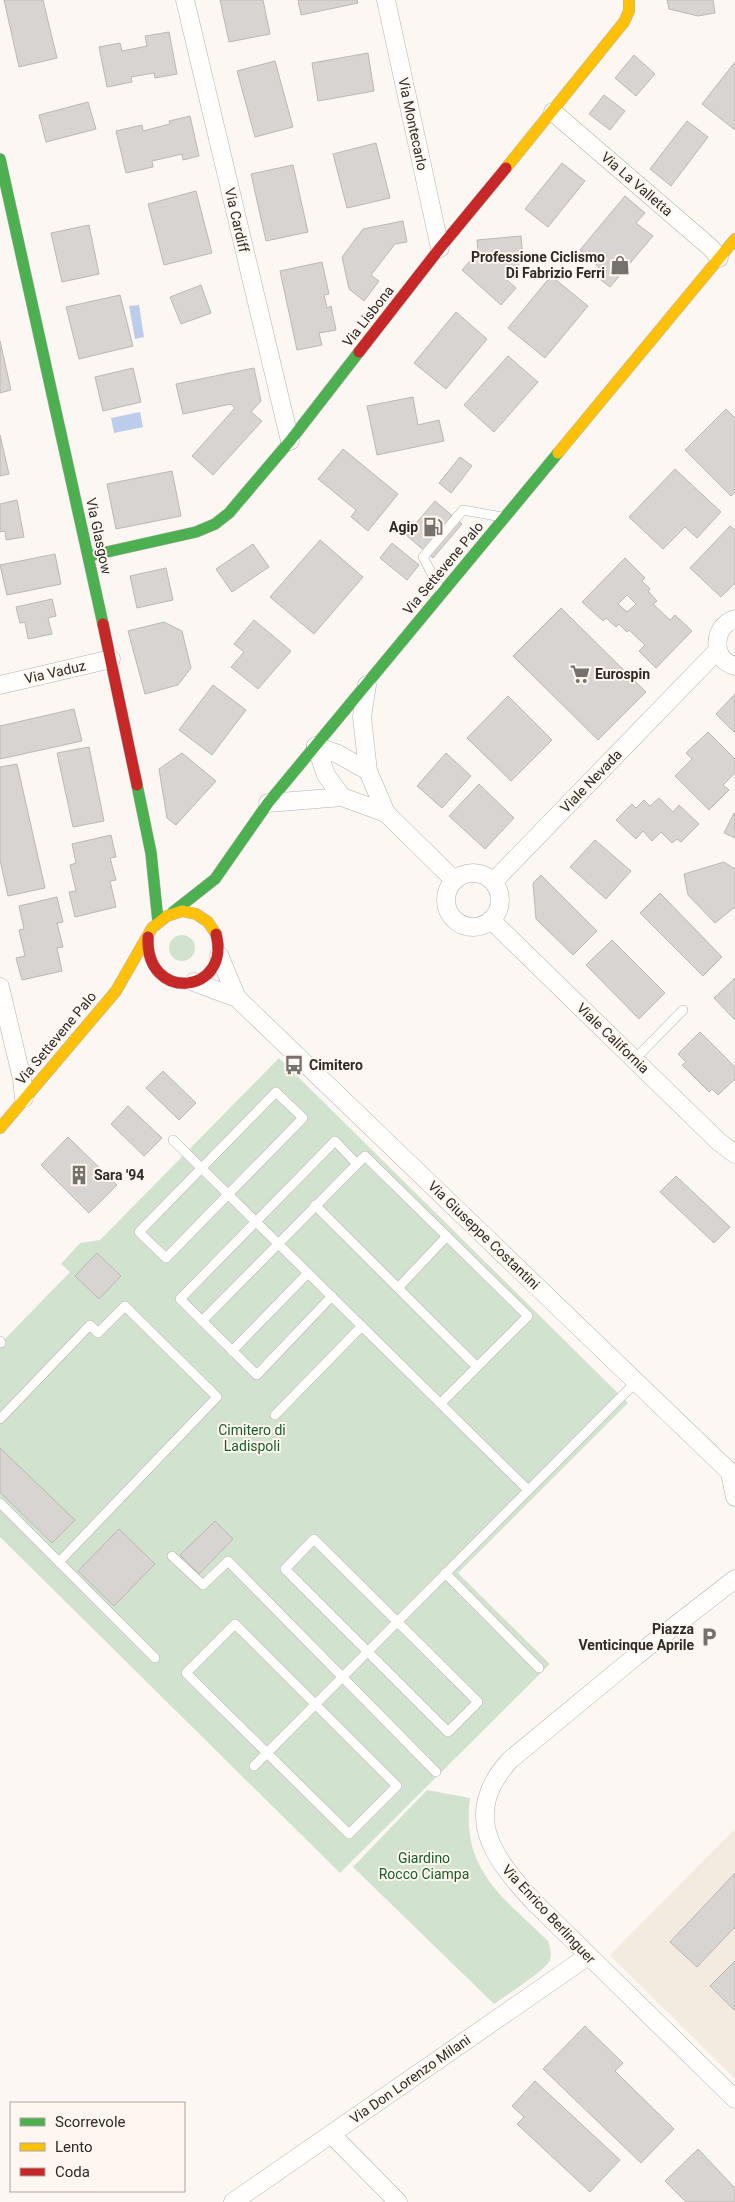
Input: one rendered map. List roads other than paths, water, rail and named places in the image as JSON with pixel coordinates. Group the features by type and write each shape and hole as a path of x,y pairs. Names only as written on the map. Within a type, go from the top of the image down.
{"street":[{"name":"Via Cardiff","path":"185,0 290,441"},
{"name":"Via Montecarlo","path":"386,0 440,248"},
{"name":"Via Lisbona","path":"89,556 190,533 215,524 232,510 290,441 440,248 553,112 624,22 630,11 629,0"},
{"name":"Via La Valletta","path":"553,112 711,248 719,258"},
{"name":"Via Glasgow","path":"0,160 111,659 151,853 158,921"},
{"name":"Via Settevene Palo","path":"0,1128 116,991 158,921 215,880 268,803 735,239"},
{"path":"733,666 722,658 718,650 717,638 720,630 726,623 735,618"},
{"name":"Viale Nevada","path":"492,882 718,650"},
{"name":"Via Vaduz","path":"0,684 111,659"},
{"name":"Viale Nevada","path":"689,681 733,666"},
{"path":"367,684 362,717 368,770 386,813 454,880"},
{"path":"316,746 338,754 368,770"},
{"path":"316,746 326,775 342,797"},
{"path":"268,803 342,797 386,813"},
{"path":"478,874 492,882 500,897 496,913 491,920 476,927 460,924 453,918 446,903 446,895 454,880 461,875 478,874"},
{"path":"215,880 216,898"},
{"path":"173,912 184,911 204,917 217,934"},
{"path":"148,937 149,961 156,971 165,979 184,984 194,982 210,972 219,955 220,944 217,934 216,916"},
{"name":"Viale California","path":"491,920 718,1142 735,1154"},
{"path":"219,955 237,998"},
{"path":"149,983 165,979"},
{"path":"194,982 237,998"},
{"path":"0,987 22,1079 24,1098"},
{"name":"Via Settevene Palo","path":"116,991 132,987"},
{"name":"Via Giuseppe Costantini","path":"237,998 733,1475"},
{"path":"733,1475 735,1497"},
{"name":"Via Enrico Berlinguer","path":"735,1579 636,1656 510,1760 500,1771 488,1793 485,1804 486,1830 500,1862 535,1903 735,2099"},
{"name":"Via Don Lorenzo Milani","path":"233,2202 588,1956"},
{"path":"331,2134 398,2202"}],"lane":[{"path":"442,593 423,557 463,510 505,517"},
{"path":"635,1059 683,1010"},
{"path":"276,1092 303,1118 166,1258 139,1232 201,1168 276,1092"},
{"path":"173,1140 528,1490"},
{"path":"332,1296 257,1374 180,1299 335,1141 356,1163"},
{"path":"202,1321 365,1156 528,1316 441,1403"},
{"path":"315,1205 477,1367"},
{"path":"398,1288 447,1236"},
{"path":"232,1350 308,1273"},
{"path":"0,1419 90,1325 98,1333 125,1306 216,1397 59,1562"},
{"path":"275,1415 362,1326"},
{"path":"254,1766 636,1382"},
{"path":"0,1504 156,1658"},
{"path":"314,1539 397,1622 478,1702 448,1732 285,1569 314,1539"},
{"path":"172,1556 203,1585 228,1561 436,1772"},
{"path":"445,1573 539,1668"},
{"path":"235,1624 315,1704 397,1786 348,1834 186,1673 235,1624"}],"water":[{"path":"139,305 144,337 135,339 129,306"},
{"path":"140,412 143,427 114,433 111,418"}],"place":[{"name":"Professione Ciclismo Di Fabrizio Ferri","path":"620,265"},
{"name":"Agip","path":"433,527"},
{"name":"Eurospin","path":"580,674"},
{"name":"Cimitero","path":"294,1065"},
{"name":"Sara '94","path":"79,1175"},
{"name":"Piazza Venticinque Aprile","path":"709,1637"}],"park label":[{"name":"Cimitero di Ladispoli","path":"252,1438"},
{"name":"Giardino Rocco Ciampa","path":"424,1866"}]}
